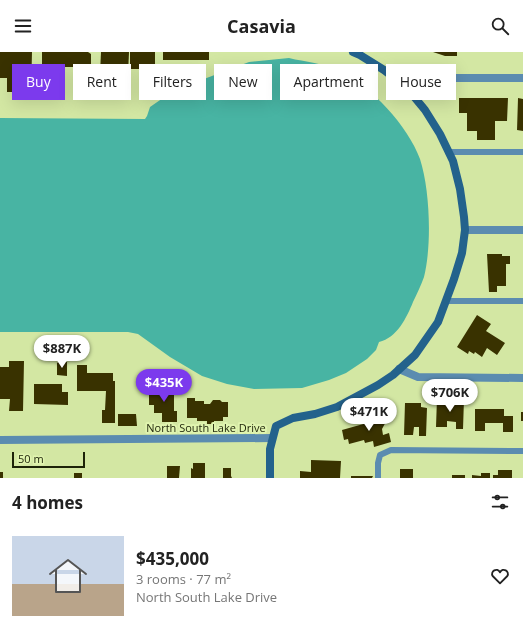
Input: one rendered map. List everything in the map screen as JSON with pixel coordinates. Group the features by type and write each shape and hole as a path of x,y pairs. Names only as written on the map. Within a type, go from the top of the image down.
{"street":[{"name":"North South Lake Drive","path":"353,52 386,72"},
{"path":"456,78 523,78"},
{"name":"North South Lake Drive","path":"0,440 272,438 276,426 293,418 315,414 337,407 378,385 399,369 415,355 438,322 462,253 465,230 460,189 453,161 440,134 417,100"},
{"path":"465,230 523,230"},
{"path":"399,369 418,377 523,378"},
{"path":"270,478 272,438"}],"lane":[{"path":"448,152 523,152"},
{"path":"446,300 523,300"},
{"path":"378,478 378,463 380,455 391,450 523,451"}],"water":[{"path":"289,58 321,64 280,64 280,100 378,99 407,133 420,159 423,172 428,202 429,234 427,264 424,277 408,314 396,332 385,340 379,342 376,350 367,359 346,373 329,380 302,388 254,389 227,384 202,376 170,357 138,334 128,332 0,332 0,118 145,119 150,107 160,100 206,100 206,78 214,75 214,100 272,100 272,64 244,64 249,62"}],"building":[{"path":"0,52 32,52 32,64 12,64 12,92 7,92 7,78 0,78"},
{"path":"42,52 88,52 91,54 91,64 73,64 73,67 65,67 65,64 42,64"},
{"path":"101,52 129,52 128,64 100,64"},
{"path":"130,52 155,52 155,64 139,64 139,69 131,69"},
{"path":"163,52 209,52 209,60 163,60"},
{"path":"433,52 457,52 457,56 445,56"},
{"path":"459,98 508,98 507,121 495,121 495,140 477,140 477,131 467,131 467,113 459,113"},
{"path":"518,98 523,99 523,131 517,130"},
{"path":"487,254 502,254 502,256 510,256 510,264 506,264 506,286 497,286 497,292 489,292"},
{"path":"477,315 491,324 486,331 505,343 497,355 487,348 482,357 475,352 474,354 469,351 468,354 457,347"},
{"path":"9,361 24,361 23,411 9,411 10,399 0,399 0,367 9,367"},
{"path":"67,362 67,376 57,375 57,363"},
{"path":"77,365 87,365 87,373 113,373 113,381 115,381 115,423 102,423 102,410 105,410 106,391 77,391"},
{"path":"34,384 62,384 62,392 68,392 68,405 34,404"},
{"path":"149,388 174,388 174,411 177,411 177,422 162,422 162,413 154,413 154,405 149,405"},
{"path":"187,398 195,398 195,401 204,401 204,404 210,404 213,400 228,402 228,417 223,417 223,421 214,421 214,424 207,424 207,421 197,421 197,418 187,418"},
{"path":"437,398 443,398 443,401 456,401 456,399 464,399 463,429 456,429 456,422 447,421 447,427 436,427"},
{"path":"405,403 421,403 421,407 427,408 426,436 419,436 419,427 414,427 413,435 404,435"},
{"path":"475,409 504,409 504,416 513,416 513,432 503,432 503,423 485,423 485,431 475,431"},
{"path":"380,411 389,416 382,429 383,435 389,433 391,442 374,447 373,441 365,443 364,440 349,444 348,439 344,440 342,430 374,421"},
{"path":"521,412 523,412 523,421 521,421"},
{"path":"118,414 136,414 137,426 118,426"},
{"path":"311,460 341,461 340,478 300,478 300,471 311,472"},
{"path":"193,463 205,463 205,478 191,478 191,468 193,469"},
{"path":"167,466 180,466 179,478 167,478"},
{"path":"223,468 231,468 232,478 223,478"},
{"path":"400,469 413,469 413,478 400,478"},
{"path":"498,470 512,470 512,478 493,478 493,475 498,475"},
{"path":"0,472 3,472 3,478 0,478"},
{"path":"74,473 82,473 82,478 74,478"},
{"path":"481,473 490,473 490,478 472,478 472,475 481,476"},
{"path":"452,475 465,475 465,478 452,478"},
{"path":"351,476 373,476 372,478 351,478"}]}
